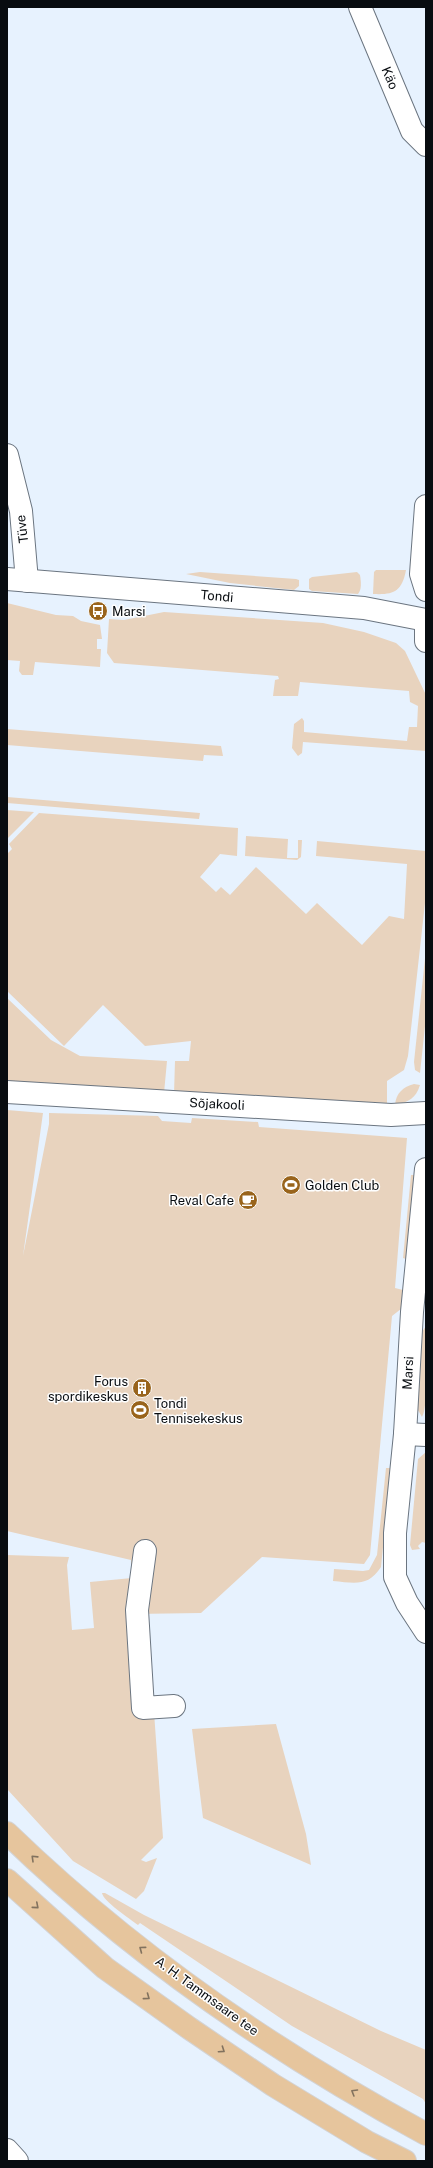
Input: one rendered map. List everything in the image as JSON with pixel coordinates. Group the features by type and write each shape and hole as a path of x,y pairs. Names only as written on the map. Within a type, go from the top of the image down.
{"main road":[{"name":"A. H. Tammsaare tee","path":"7,1833 94,1912 212,2002 258,2035 387,2113 426,2134"},
{"path":"7,1880 112,1972 189,2028 273,2085 368,2142 405,2161"},
{"path":"387,2113 426,2130"},
{"path":"368,2142 394,2161"}],"street":[{"name":"Käo","path":"360,7 412,131 426,145"},
{"name":"Tüve","path":"7,455 20,511 17,580"},
{"path":"426,506 421,574 426,590"},
{"name":"Tondi","path":"17,580 364,608 426,620"},
{"path":"426,625 426,641"},
{"name":"Sõjakooli","path":"7,1092 391,1115 426,1112"},
{"name":"Marsi","path":"426,1169 412,1312 405,1434 395,1533 395,1577 407,1603 426,1632"},
{"path":"405,1434 426,1435"},
{"path":"145,1552 137,1610 143,1708 174,1706"},
{"path":"7,2150 17,2161"}],"shaded area":[{"path":"376,570 406,570 402,583 396,591 386,594 373,594 374,572"},
{"path":"200,572 296,579 299,580 299,586 294,590 230,583 186,574"},
{"path":"357,572 360,575 361,583 358,594 312,591 309,589 309,579 312,577"},
{"path":"7,603 56,615 73,616 81,621 100,625 102,639 97,639 97,649 101,649 100,667 35,662 33,675 22,675 19,671 20,661 7,660"},
{"path":"164,612 323,623 364,632 396,643 405,651 426,695 426,751 303,742 302,753 298,756 292,748 294,724 302,718 304,721 304,732 407,741 409,727 417,727 418,706 410,702 409,691 300,682 298,696 273,696 275,680 279,679 278,676 114,663 107,653 109,619 124,620"},
{"path":"7,729 221,746 223,756 204,755 203,761 7,745"},
{"path":"7,797 200,813 199,819 7,803"},
{"path":"7,810 34,812 7,839"},
{"path":"39,813 238,828 237,856 220,854 200,877 216,892 221,887 230,895 256,867 306,914 317,903 362,945 389,916 404,919 407,864 316,856 317,841 426,851 426,894 408,1056 404,1070 387,1081 387,1103 174,1094 175,1061 189,1061 191,1041 145,1046 103,1005 64,1046 7,991 7,854 12,849 9,844"},
{"path":"246,836 288,839 287,858 298,858 298,840 302,840 301,857 297,860 245,856"},
{"path":"426,949 426,1017 420,1073 415,1070 414,1062"},
{"path":"7,998 51,1040 80,1056 167,1061 164,1093 7,1085"},
{"path":"414,1084 420,1085 414,1096 408,1101 395,1105 397,1097 401,1091"},
{"name":"Tondi Tennisekeskus","path":"7,1110 43,1113 23,1256 49,1124 49,1113 158,1116 162,1121 191,1123 192,1118 258,1122 259,1127 407,1138 395,1288 403,1290 406,1305 392,1316 370,1555 364,1564 262,1557 201,1613 134,1614 154,1712 163,1838 141,1860 146,1862 157,1858 144,1891 136,1899 73,1861 7,1789 7,1555 69,1557 67,1565 72,1630 94,1628 90,1582 132,1578 131,1560 7,1531"},
{"path":"411,1175 415,1175 410,1253 406,1259 403,1258"},
{"path":"426,1326 426,1402 422,1417 415,1405 422,1332"},
{"path":"426,1452 426,1543 422,1542 418,1546 420,1549 412,1550 410,1545 418,1459"},
{"path":"386,1468 391,1468 381,1567 371,1578 366,1581 354,1583 333,1581 334,1569 369,1570 377,1555"},
{"path":"276,1724 306,1834 311,1865 203,1818 192,1729"},
{"path":"102,1893 105,1893 144,1915 381,2031 426,2050 426,2104 423,2099 292,2026 140,1923 138,1925 107,1901"}],"place":[{"name":"Marsi","path":"98,611"},
{"name":"Golden Club","path":"291,1185"},
{"name":"Reval Cafe","path":"248,1200"},
{"name":"Forus spordikeskus","path":"142,1388"},
{"name":"Tondi Tennisekeskus","path":"140,1410"}]}
